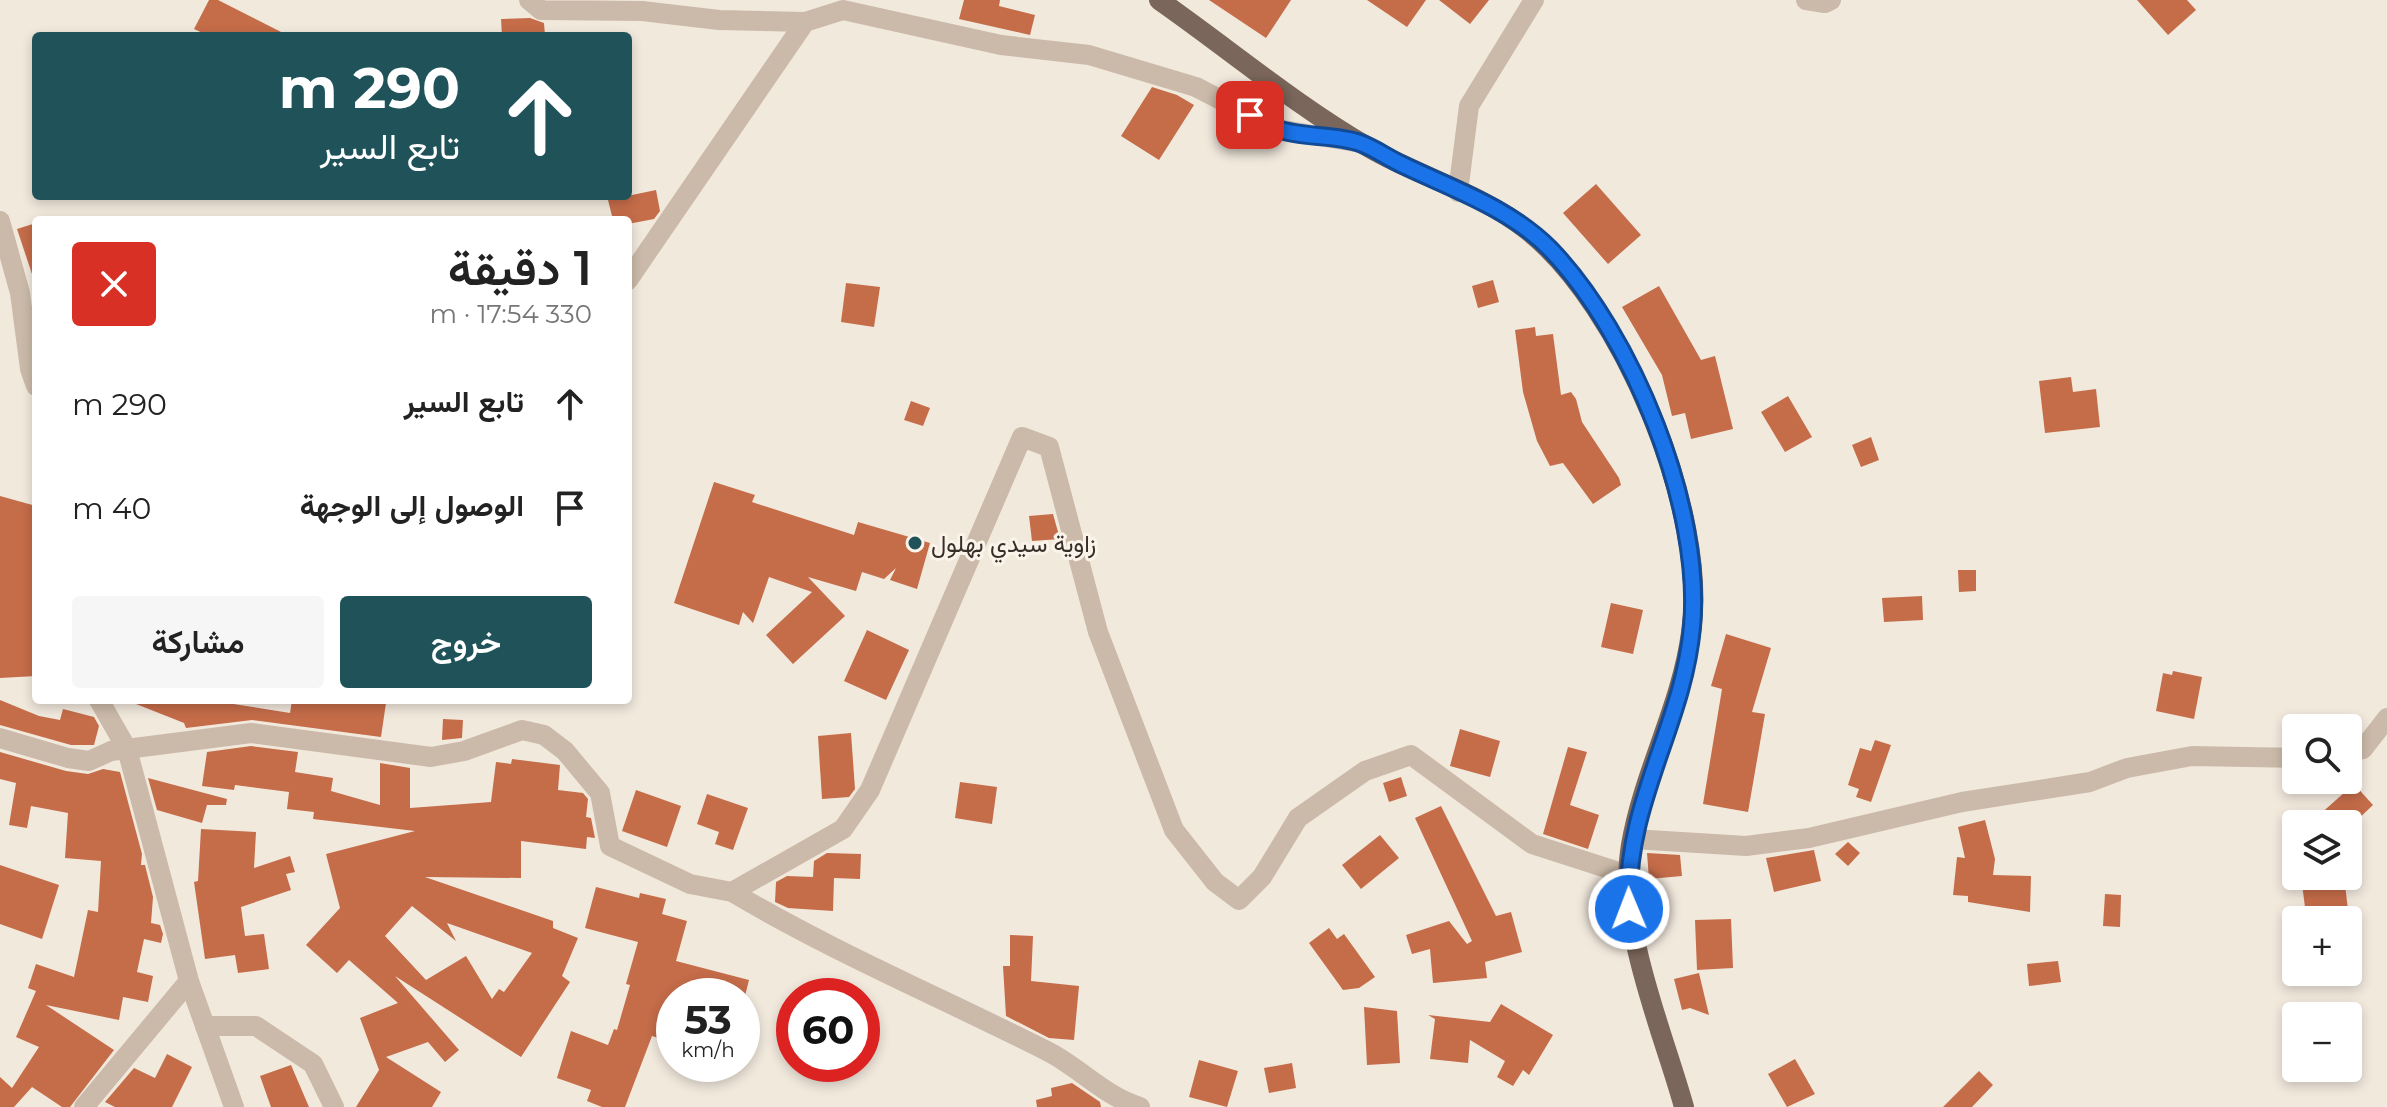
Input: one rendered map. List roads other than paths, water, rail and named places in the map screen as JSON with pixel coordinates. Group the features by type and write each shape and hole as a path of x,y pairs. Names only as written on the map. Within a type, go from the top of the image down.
{"main road":[{"path":"1159,0 1266,80 1361,143 1499,211 1525,228 1550,249 1586,294 1631,372 1658,430 1681,504 1693,587 1690,641 1681,685 1633,839 1628,875 1634,940 1684,1107"}],"street":[{"path":"529,0 541,10 642,11 719,20 805,22 843,10 1001,45 1089,55 1196,87 1277,129 1361,143"},
{"path":"1458,192 1469,106 1534,0"},
{"path":"1806,0 1825,3 1831,0"},
{"path":"632,274 805,22"},
{"path":"0,221 20,293 32,375"},
{"path":"732,892 843,829 870,790 1022,437 1049,447 1098,632 1174,830 1215,882 1239,900 1262,877 1298,818 1365,771 1411,755 1532,844 1628,875"},
{"path":"101,704 127,749 189,981 234,1107"},
{"path":"2362,749 2387,718"},
{"path":"0,738 89,761 127,749 251,733 431,757 464,751 522,730 544,735 565,751 600,793 610,846 690,884 732,892 787,925 1051,1053 1121,1101 1140,1107"},
{"path":"1633,839 1746,846 1809,838 1962,802 2090,782 2127,768 2192,756 2282,758"},
{"path":"84,1107 189,981"},
{"path":"205,1026 256,1026 313,1064 334,1107"}],"place":[{"name":"زاوية سيدي بهلول","path":"915,543"}]}
